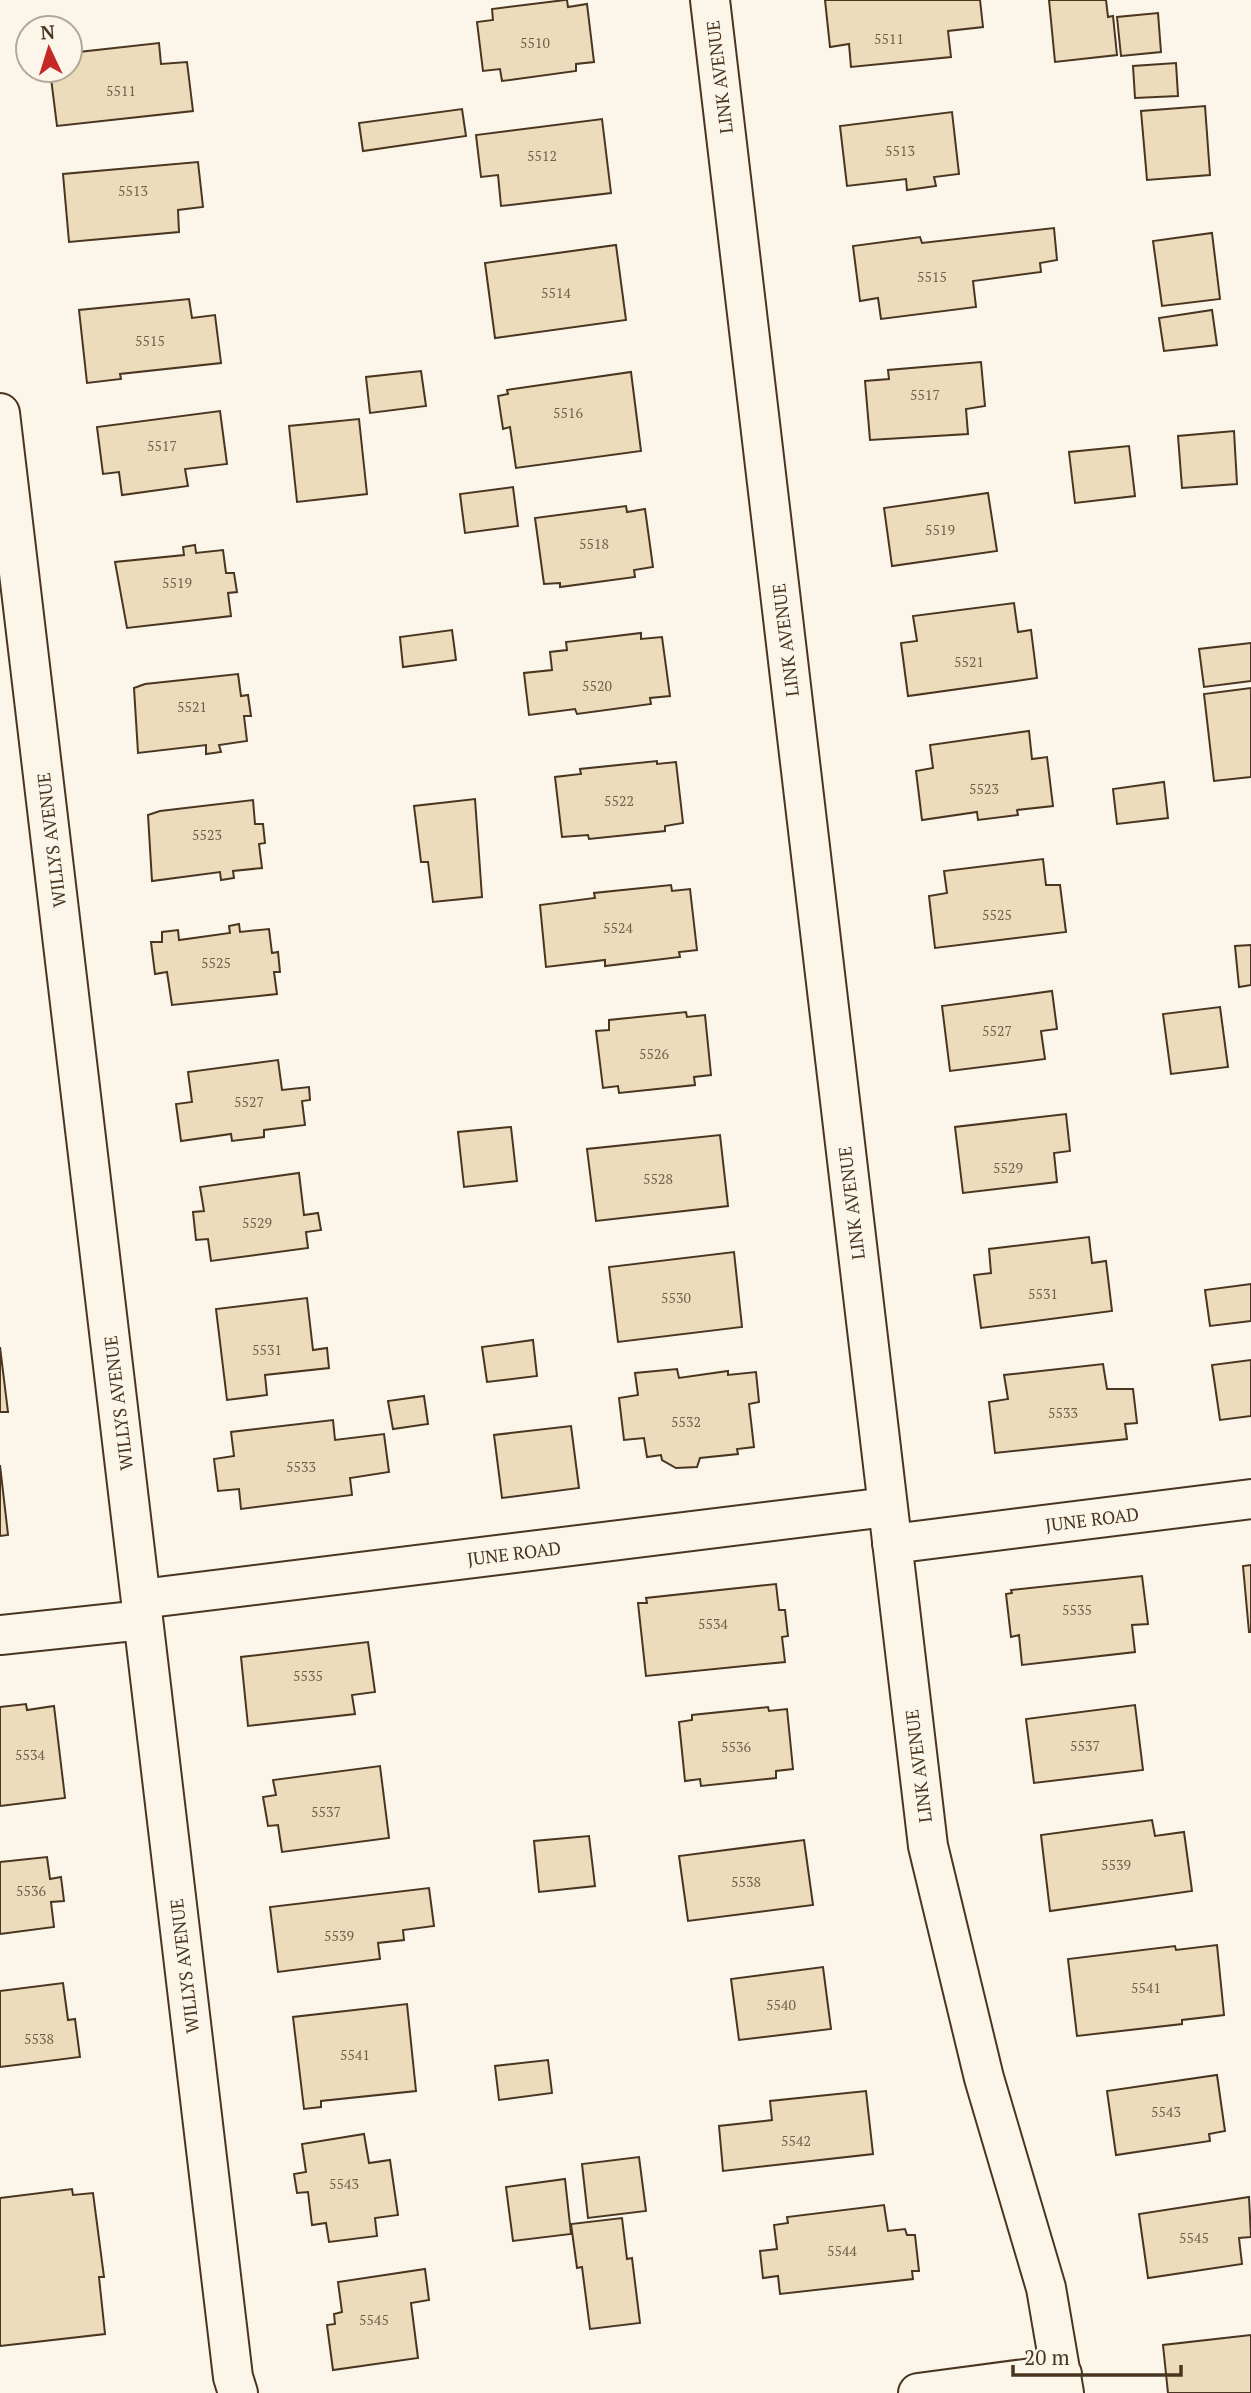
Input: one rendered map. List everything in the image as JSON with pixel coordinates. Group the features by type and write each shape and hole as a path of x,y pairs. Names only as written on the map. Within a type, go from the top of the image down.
{"street":[{"name":"LINK AVENUE","path":"710,0 928,1846 984,2078 1046,2288 1063,2384"},
{"name":"WILLYS AVENUE","path":"0,413 233,2376 238,2393"},
{"name":"JUNE ROAD","path":"892,1544 1251,1499"},
{"name":"JUNE ROAD","path":"0,1635 142,1609 887,1507"},
{"path":"918,2393 1063,2384"}],"building":[{"path":"567,0 568,7 587,4 594,62 576,64 576,71 502,81 500,69 483,71 477,22 493,20 492,9"},
{"path":"825,0 980,0 983,27 948,31 951,57 851,67 849,44 830,47"},
{"path":"1049,0 1106,0 1108,17 1113,16 1117,55 1055,62"},
{"path":"1158,13 1161,52 1121,56 1117,17"},
{"path":"159,43 161,64 187,62 193,111 57,126 52,84 84,84 84,51"},
{"path":"1176,63 1178,96 1135,98 1133,66"},
{"path":"1205,106 1210,175 1147,180 1141,111"},
{"path":"462,109 466,136 363,151 359,123"},
{"path":"952,112 959,174 934,177 936,186 907,190 906,179 847,186 840,126"},
{"path":"602,119 611,193 501,206 498,175 481,177 476,135"},
{"path":"198,162 203,207 178,210 179,232 69,242 63,174"},
{"path":"1054,228 1057,260 1040,263 1041,272 973,281 976,307 881,319 878,298 860,301 853,246 920,237 922,243"},
{"path":"1212,233 1220,299 1162,306 1153,241"},
{"path":"616,245 626,320 495,338 485,263"},
{"path":"189,299 192,318 215,315 221,363 120,374 121,379 87,383 79,310"},
{"path":"1212,310 1217,345 1164,351 1159,318"},
{"path":"981,362 985,406 966,409 968,434 870,440 865,381 889,379 888,370"},
{"path":"421,371 426,406 370,413 366,377"},
{"path":"631,372 641,451 516,468 510,427 503,429 498,396 508,394 507,390"},
{"path":"220,411 227,464 185,469 188,486 122,495 119,472 103,474 97,427"},
{"path":"359,419 367,494 297,502 289,426"},
{"path":"1234,431 1237,484 1182,488 1178,436"},
{"path":"1129,446 1135,496 1075,503 1069,452"},
{"path":"513,487 518,526 465,533 460,494"},
{"path":"988,493 997,551 892,566 884,508"},
{"path":"626,506 627,512 645,509 653,567 634,570 635,577 560,587 560,583 544,584 535,518"},
{"path":"195,545 196,553 223,550 226,573 234,573 237,592 228,593 231,616 127,628 115,562 184,555 183,547"},
{"path":"1014,603 1018,632 1031,630 1037,678 908,696 901,643 917,641 913,616"},
{"path":"452,630 456,660 403,667 400,637"},
{"path":"641,633 641,639 662,637 670,696 650,698 651,704 577,714 575,709 529,715 524,673 552,670 550,652 567,650 566,642"},
{"path":"1251,643 1251,681 1204,687 1199,649"},
{"path":"238,674 241,696 248,695 251,716 244,716 247,741 219,745 221,752 206,754 206,745 138,753 134,688 145,684"},
{"path":"1251,688 1251,777 1214,781 1204,694"},
{"path":"1029,731 1032,759 1047,757 1053,806 1017,810 1018,815 978,820 977,812 922,820 916,771 933,768 930,745"},
{"path":"657,761 657,764 676,762 683,823 665,826 665,831 589,839 588,835 562,837 555,777 581,774 580,769"},
{"path":"1164,782 1168,818 1117,824 1113,789"},
{"path":"475,799 482,897 433,902 428,862 421,862 414,806"},
{"path":"253,800 255,824 263,824 265,843 259,844 262,868 233,871 234,878 221,880 220,872 152,881 148,815 160,811"},
{"path":"1043,859 1046,885 1060,885 1066,932 935,948 929,896 947,893 944,871"},
{"path":"671,885 672,891 690,889 697,950 679,952 680,957 605,966 605,960 546,967 540,905 595,898 594,893"},
{"path":"239,924 240,932 269,929 272,953 278,952 280,972 274,972 277,994 172,1005 167,972 155,974 151,942 162,942 162,932 178,930 179,940 230,933 229,926"},
{"path":"1251,945 1251,985 1239,987 1235,946"},
{"path":"1052,991 1057,1029 1041,1031 1045,1059 950,1071 942,1006"},
{"path":"1220,1007 1228,1067 1171,1074 1163,1014"},
{"path":"686,1012 687,1017 705,1015 711,1075 694,1077 695,1085 619,1093 618,1086 603,1088 596,1031 609,1030 609,1020"},
{"path":"278,1060 282,1090 309,1087 310,1100 302,1101 305,1125 264,1130 264,1137 232,1141 231,1134 181,1141 176,1104 192,1102 188,1072"},
{"path":"1066,1114 1070,1151 1054,1153 1057,1182 963,1193 955,1127"},
{"path":"511,1127 517,1181 464,1187 458,1132"},
{"path":"720,1135 728,1206 596,1221 587,1149"},
{"path":"299,1173 304,1215 318,1213 321,1230 306,1232 308,1248 211,1261 208,1239 196,1240 193,1212 204,1211 200,1187"},
{"path":"1089,1237 1092,1263 1106,1261 1112,1311 981,1328 974,1275 991,1273 989,1249"},
{"path":"734,1252 742,1327 618,1342 609,1267"},
{"path":"1251,1284 1251,1321 1210,1326 1205,1290"},
{"path":"307,1298 313,1350 327,1348 329,1368 265,1375 267,1395 227,1400 216,1309"},
{"path":"533,1340 537,1376 487,1382 482,1347"},
{"path":"0,1347 8,1412 0,1412"},
{"path":"1251,1360 1251,1416 1220,1420 1212,1365"},
{"path":"1103,1364 1107,1389 1133,1389 1137,1423 1125,1424 1127,1439 995,1453 989,1402 1008,1399 1004,1375"},
{"path":"677,1369 679,1378 728,1371 728,1375 756,1372 759,1402 749,1404 754,1447 737,1449 738,1454 700,1458 697,1467 676,1468 662,1460 661,1455 647,1457 644,1438 624,1440 619,1398 638,1395 635,1373"},
{"path":"424,1396 428,1424 393,1429 388,1401"},
{"path":"333,1420 335,1440 384,1434 389,1472 350,1478 352,1495 241,1509 239,1489 218,1491 214,1459 234,1456 231,1432"},
{"path":"571,1426 579,1488 502,1498 494,1435"},
{"path":"0,1465 8,1535 0,1536"},
{"path":"1251,1565 1251,1632 1249,1632 1243,1566"},
{"path":"1142,1576 1148,1624 1132,1625 1135,1652 1022,1665 1019,1635 1011,1637 1006,1594 1012,1593 1011,1590"},
{"path":"776,1584 779,1610 785,1610 788,1636 782,1637 785,1662 646,1676 638,1603 647,1603 646,1598"},
{"path":"368,1642 375,1692 352,1695 355,1714 248,1726 241,1657"},
{"path":"26,1704 27,1710 54,1706 65,1798 0,1806 0,1707"},
{"path":"1135,1705 1143,1770 1034,1783 1026,1719"},
{"path":"768,1707 769,1711 787,1709 793,1769 776,1771 776,1778 701,1786 700,1779 685,1781 679,1722 692,1720 692,1715"},
{"path":"380,1766 389,1838 282,1852 278,1825 268,1826 263,1797 276,1795 273,1780"},
{"path":"1152,1820 1155,1836 1184,1832 1192,1891 1050,1911 1041,1835"},
{"path":"589,1836 595,1886 539,1892 534,1841"},
{"path":"804,1840 813,1905 688,1921 679,1856"},
{"path":"47,1857 50,1879 61,1877 64,1901 51,1902 54,1927 0,1934 0,1862"},
{"path":"429,1888 434,1926 403,1930 404,1940 378,1943 380,1959 278,1972 270,1907"},
{"path":"1217,1945 1224,2015 1182,2020 1182,2024 1077,2036 1068,1959 1175,1946 1176,1950"},
{"path":"823,1967 831,2029 739,2040 731,1979"},
{"path":"63,1983 68,2020 75,2019 80,2057 0,2067 0,1991"},
{"path":"407,2004 416,2091 321,2101 321,2107 304,2109 293,2017"},
{"path":"548,2060 552,2093 499,2100 495,2066"},
{"path":"1217,2075 1225,2131 1209,2134 1210,2141 1116,2155 1107,2091"},
{"path":"866,2091 873,2154 723,2171 719,2126 772,2120 770,2101"},
{"path":"364,2134 369,2163 390,2160 398,2215 375,2218 377,2236 329,2242 326,2223 312,2225 308,2192 297,2193 294,2174 306,2172 302,2144"},
{"path":"639,2157 646,2211 588,2218 582,2164"},
{"path":"565,2179 571,2234 513,2241 506,2187"},
{"path":"72,2189 73,2195 93,2193 104,2277 99,2277 105,2334 0,2346 0,2198"},
{"path":"1249,2197 1251,2237 1239,2238 1242,2264 1148,2278 1139,2214"},
{"path":"884,2205 888,2231 905,2229 907,2235 915,2235 919,2271 912,2271 913,2279 780,2294 778,2276 763,2278 760,2251 777,2249 774,2225 788,2223 787,2217"},
{"path":"622,2218 627,2259 632,2258 640,2323 590,2329 582,2267 577,2268 571,2224"},
{"path":"425,2269 429,2300 411,2303 418,2358 333,2370 327,2325 335,2324 334,2314 342,2312 338,2282"},
{"path":"1251,2335 1251,2393 1168,2393 1163,2345"}]}
